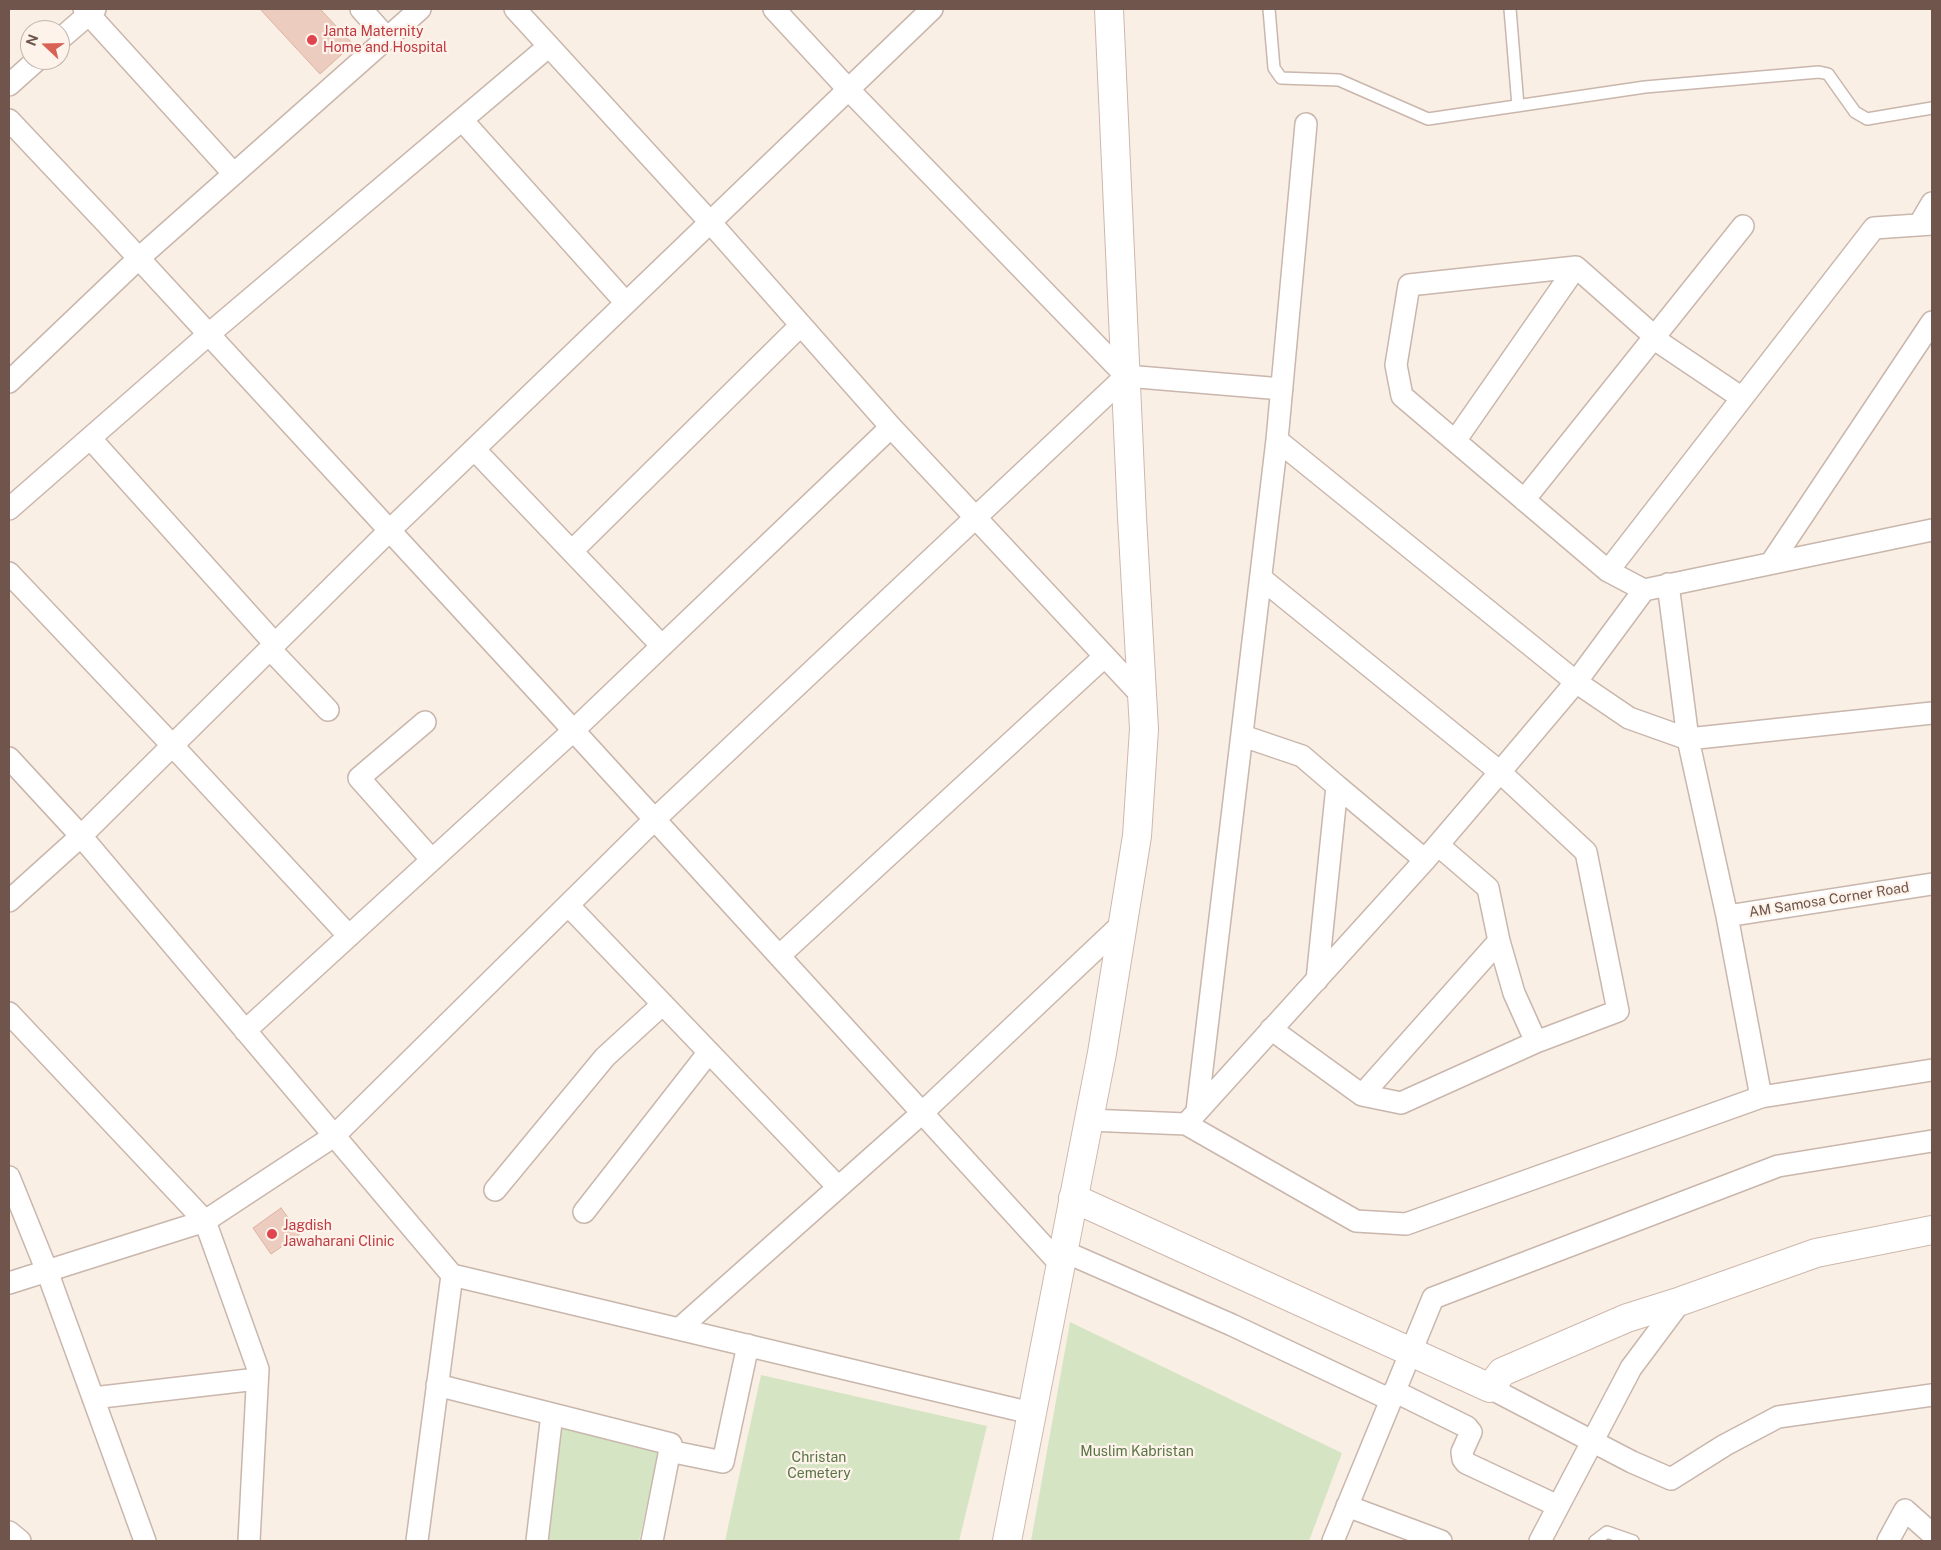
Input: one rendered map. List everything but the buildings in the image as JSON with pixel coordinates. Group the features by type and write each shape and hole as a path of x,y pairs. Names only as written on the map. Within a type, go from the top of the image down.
{"main road":[{"path":"1006,1541 1102,1053 1137,836 1144,729 1109,9"},
{"path":"1073,1198 1490,1388 1502,1372 1627,1318 1681,1302 1816,1254 1932,1230"}],"street":[{"path":"361,9 387,38"},
{"path":"12,372 420,9"},
{"path":"515,9 710,222 890,427 1142,697"},
{"path":"774,9 848,89 1126,376 1282,389"},
{"path":"9,901 80,836 390,530 932,9"},
{"path":"70,29 89,10 234,174"},
{"path":"9,509 209,334 549,46"},
{"path":"9,84 25,70"},
{"path":"9,120 139,258 574,730 922,1113 1061,1257 1232,1325 1467,1427 1471,1432 1462,1452 1466,1463 1558,1506"},
{"path":"462,120 626,303"},
{"path":"1192,1118 1262,580 1282,389 1306,124"},
{"path":"1608,571 1874,228 1925,225 1932,203"},
{"path":"1524,500 1742,226"},
{"path":"1644,590 1608,571 1402,396 1396,365 1409,284 1576,267 1654,338 1742,398"},
{"path":"1455,441 1576,267"},
{"path":"1771,563 1932,322"},
{"path":"572,551 800,325"},
{"path":"9,1283 205,1221 334,1136 655,819 1126,376"},
{"path":"245,1031 574,730 890,427"},
{"path":"90,438 328,710"},
{"path":"1277,440 1576,682 1629,718 1688,739 1932,713"},
{"path":"474,449 662,646"},
{"path":"1192,1118 1431,852 1500,772 1576,682 1644,590 1932,530"},
{"path":"9,572 349,936"},
{"path":"1262,580 1500,772 1586,852 1618,1011 1536,1042 1401,1103 1362,1095 1271,1029"},
{"path":"1668,584 1688,739 1727,916 1761,1097"},
{"path":"779,956 1104,657"},
{"path":"425,722 359,778 432,860"},
{"path":"1243,736 1302,756 1337,786 1431,852 1488,888 1499,941 1514,993 1536,1042"},
{"path":"9,758 80,836 452,1275 1031,1413"},
{"path":"1317,980 1337,786"},
{"name":"AM Samosa Corner Road","path":"1727,916 1932,884"},
{"path":"568,905 838,1187"},
{"path":"679,1329 922,1113 1122,924"},
{"path":"1362,1095 1499,941"},
{"path":"495,1190 605,1057 663,1004"},
{"path":"9,1013 205,1221 258,1369 249,1541"},
{"path":"584,1212 709,1052"},
{"path":"1088,1120 1192,1118 1356,1221 1406,1224 1761,1097 1932,1070"},
{"path":"1332,1541 1433,1298 1778,1166 1932,1141"},
{"path":"9,1177 47,1271 145,1541"},
{"path":"417,1541 452,1275"},
{"path":"1540,1541 1631,1368 1681,1302"},
{"path":"669,1451 723,1462 748,1346"},
{"path":"93,1398 257,1379"},
{"path":"437,1385 671,1444 652,1541"},
{"path":"1490,1388 1632,1462 1671,1479 1726,1445 1778,1418 1932,1395"},
{"path":"537,1541 552,1414"},
{"path":"1347,1506 1441,1541"},
{"path":"1888,1541 1905,1510 1932,1534"},
{"path":"9,1532 20,1541"}],"lane":[{"path":"1269,9 1274,68 1281,78 1339,80 1428,119 1645,87 1819,72 1828,74 1855,112 1867,119 1932,108"},
{"path":"1510,9 1518,106"},
{"path":"1595,1541 1607,1532 1633,1541"}],"green space":[{"name":"Muslim Kabristan","path":"1070,1322 1342,1453 1309,1541 1031,1541"},
{"name":"Christan Cemetery","path":"761,1375 987,1426 959,1541 725,1541"},
{"path":"559,1427 660,1447 639,1541 546,1541"}],"place":[{"name":"Janta Maternity Home and Hospital","path":"312,40"},
{"name":"Jagdish Jawaharani Clinic","path":"272,1234"}]}
